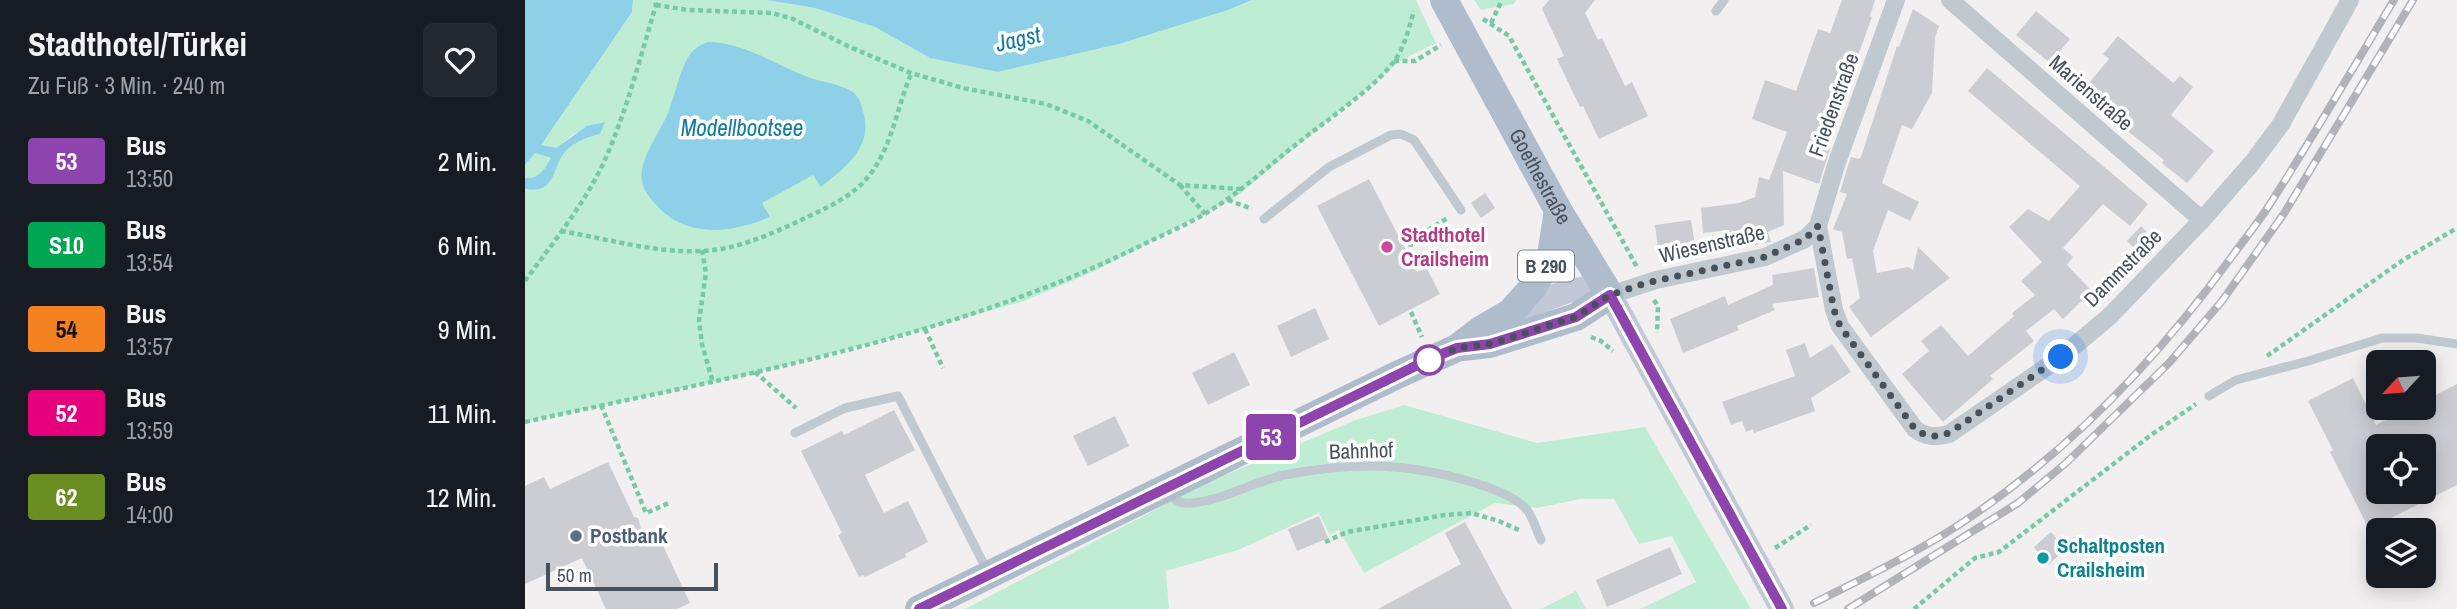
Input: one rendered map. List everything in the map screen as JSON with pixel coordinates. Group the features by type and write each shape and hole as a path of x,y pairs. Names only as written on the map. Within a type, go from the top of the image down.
{"main road":[{"name":"Goethestraße","path":"1444,0 1558,210 1610,295 1782,609"},
{"name":"B 290","path":"919,609 1457,348 1511,312 1533,287 1551,256 1558,210"},
{"path":"1511,312 1568,291 1586,288 1610,295"},
{"name":"B 290","path":"1457,348 1490,344 1576,317 1610,295"}],"street":[{"name":"Friedenstraße","path":"1818,226 1836,165 1896,0"},
{"name":"Marienstraße","path":"1950,0 2202,220"},
{"name":"Dammstraße","path":"1818,226 1834,310 1840,326 1915,429 1923,435 1936,437 1949,433 2061,357 2110,316 2202,220 2252,163 2281,124 2350,0"},
{"name":"Wiesenstraße","path":"1610,295 1646,283 1765,257 1805,239 1818,226"}],"lane":[{"path":"1716,10 1724,0"},
{"path":"1264,219 1329,167 1391,135 1402,134 1414,140 1461,210"},
{"path":"2209,396 2235,380 2382,338 2417,338 2457,344"},
{"path":"795,432 845,408 898,397 989,574"},
{"name":"Bahnhof","path":"1165,489 1176,501 1188,503 1205,501 1282,476 1341,466 1388,465 1443,473 1497,490 1527,510 1541,540"}],"path":[{"path":"1502,0 1490,23 1509,36 1646,283"},
{"path":"525,281 603,165 624,108 656,3 688,10 772,13 793,19 911,73 963,88 1046,104 1088,121 1179,185 1205,214"},
{"path":"525,422 713,383 925,329 1023,298 1091,270 1205,214 1227,200 1359,96 1394,61 1402,49 1414,10"},
{"path":"1394,61 1415,61 1462,34"},
{"path":"561,231 647,248 702,250 729,247 763,237 823,210 852,193 868,177 881,156 911,73"},
{"path":"1179,185 1242,189"},
{"path":"1227,200 1251,208 1264,219"},
{"path":"1416,262 1410,252 1411,241 1461,210"},
{"path":"2235,380 2337,305 2403,260 2457,228"},
{"path":"702,250 706,273 699,321 702,344 713,383"},
{"path":"1657,336 1658,306"},
{"path":"925,329 943,368"},
{"path":"1584,335 1601,341 1619,359"},
{"path":"755,372 796,408"},
{"path":"1914,609 1976,558 1999,552 2151,435 2209,396"},
{"path":"601,405 646,513 669,503"},
{"path":"1325,542 1346,532 1471,513 1499,521 1541,540"},
{"path":"1775,548 1811,525"}],"green space":[{"path":"633,0 766,0 815,8 875,27 930,58 998,72 1119,44 1252,0 1416,0 1436,43 1400,61 1236,197 1093,272 1024,301 747,375 525,422 525,189 534,190 547,185 558,162 569,148 600,134 604,123 573,134 556,149 540,145 632,12"},
{"path":"1474,0 1516,0 1514,4 1481,10"},
{"path":"535,153 551,158 538,175 525,178 525,165"},
{"path":"1404,405 1537,443 1645,427 1751,609 1640,609 1696,582 1672,536 1639,544 1614,499 1580,499 1537,508 1495,503 1364,573 1339,530 1330,535 1319,513 1238,550 1166,571 1169,609 965,609 1187,491 1356,420"},
{"path":"1576,591 1586,609 1541,609"}],"water":[{"path":"525,0 633,0 632,12 541,145 556,148 587,126 605,122 600,134 569,148 547,185 535,190 525,189 525,178 538,175 551,158 535,153 525,165"},
{"name":"Jagst","path":"766,0 1252,0 1119,44 998,72 930,58 875,27 815,8"},
{"name":"Modellbootsee","path":"709,42 746,50 805,76 846,88 858,98 865,121 865,133 857,154 821,187 813,175 762,203 770,217 742,226 713,230 698,229 672,219 647,193 642,182 646,155 668,113 687,59 695,49"}],"building":[{"path":"1549,0 1595,0 1585,13 1598,40 1602,38 1625,86 1632,82 1648,116 1599,139 1557,59 1564,56 1542,9"},
{"path":"1842,0 1875,0 1870,16 1872,17 1825,147 1830,149 1819,184 1783,171 1784,225 1768,232 1771,242 1733,249 1729,230 1703,233 1701,208 1739,203 1755,197 1759,177 1769,180 1787,132 1752,119 1765,80 1796,91 1818,29 1830,33"},
{"path":"1913,9 1939,26 1935,37 1932,93 1912,129 1902,125 1882,183 1919,202 1910,221 1888,210 1873,251 1877,273 1908,267 1913,270 1918,247 1950,278 1871,337 1849,307 1860,298 1852,258 1847,259 1842,232 1833,229 1847,194 1840,192 1851,157 1861,157 1897,46 1899,47"},
{"path":"2036,11 2070,39 2050,63 2016,35"},
{"path":"2118,36 2173,83 2180,76 2193,87 2171,115 2214,151 2187,183 2083,90 2109,59 2103,54"},
{"path":"1987,68 2148,204 2130,226 2103,204 2063,248 2073,257 2067,265 2092,291 2063,319 2054,309 2026,331 2034,341 1990,376 1993,379 1943,422 1902,374 1929,351 1921,341 1941,325 1968,356 2014,316 2012,313 2035,295 2021,281 2042,262 2009,227 2028,209 2049,221 2080,186 1968,91"},
{"path":"1369,179 1417,272 1426,267 1440,294 1379,326 1317,206"},
{"path":"1485,193 1495,208 1481,218 1471,203"},
{"path":"1691,220 1696,251 1659,256 1655,225"},
{"path":"2141,226 2158,244 2144,258 2127,241"},
{"path":"1814,268 1819,297 1772,304 1775,310 1737,326 1739,330 1683,353 1670,319 1725,296 1728,305 1773,285 1772,275"},
{"path":"1315,308 1329,339 1291,357 1277,326"},
{"path":"1805,343 1810,358 1832,344 1851,372 1811,398 1815,411 1754,433 1753,429 1746,432 1742,421 1731,425 1722,402 1795,376 1786,350"},
{"path":"1234,352 1250,385 1208,405 1192,373"},
{"path":"2353,378 2366,405 2366,420 2374,420 2376,425 2386,420 2436,420 2436,395 2457,384 2457,485 2436,496 2436,434 2366,434 2366,504 2419,504 2391,518 2366,518 2366,523 2330,452 2333,450 2308,401"},
{"path":"894,410 915,450 865,475 884,513 908,501 928,542 905,554 906,557 865,577 859,577 838,535 842,533 801,451 842,431 844,435"},
{"path":"1115,416 1129,446 1088,466 1073,436"},
{"name":"Postbank","path":"608,462 634,517 638,518 645,543 659,537 690,603 677,609 606,609 582,558 525,584 525,486 544,477 550,489"},
{"path":"1319,516 1328,538 1297,551 1288,529"},
{"path":"1465,522 1512,609 1378,609 1461,564 1445,533"},
{"name":"Schaltposten Crailsheim","path":"2051,532 2066,549 2048,565 2034,547"},
{"path":"1670,547 1682,574 1607,607 1596,580"}],"railway":[{"path":"1814,603 1914,551 1972,516 2045,461 2112,399 2174,331 2261,218 2394,0"},
{"path":"1848,609 2018,503 2066,463 2169,363 2222,301 2285,212 2413,0"}],"bus line":[{"name":"53","path":"919,609 1432,358 1457,348 1490,344 1576,317 1610,295 1782,609"}],"place":[{"name":"Stadthotel Crailsheim","path":"1387,247"},
{"name":"Postbank","path":"576,536"},
{"name":"Schaltposten Crailsheim","path":"2043,558"}],"route":[{"path":"1429,360 1457,348 1490,344 1576,317 1610,295 1646,283 1765,257 1805,239 1818,226 1834,310 1840,326 1915,429 1923,435 1936,437 1949,433 2061,357"}]}
